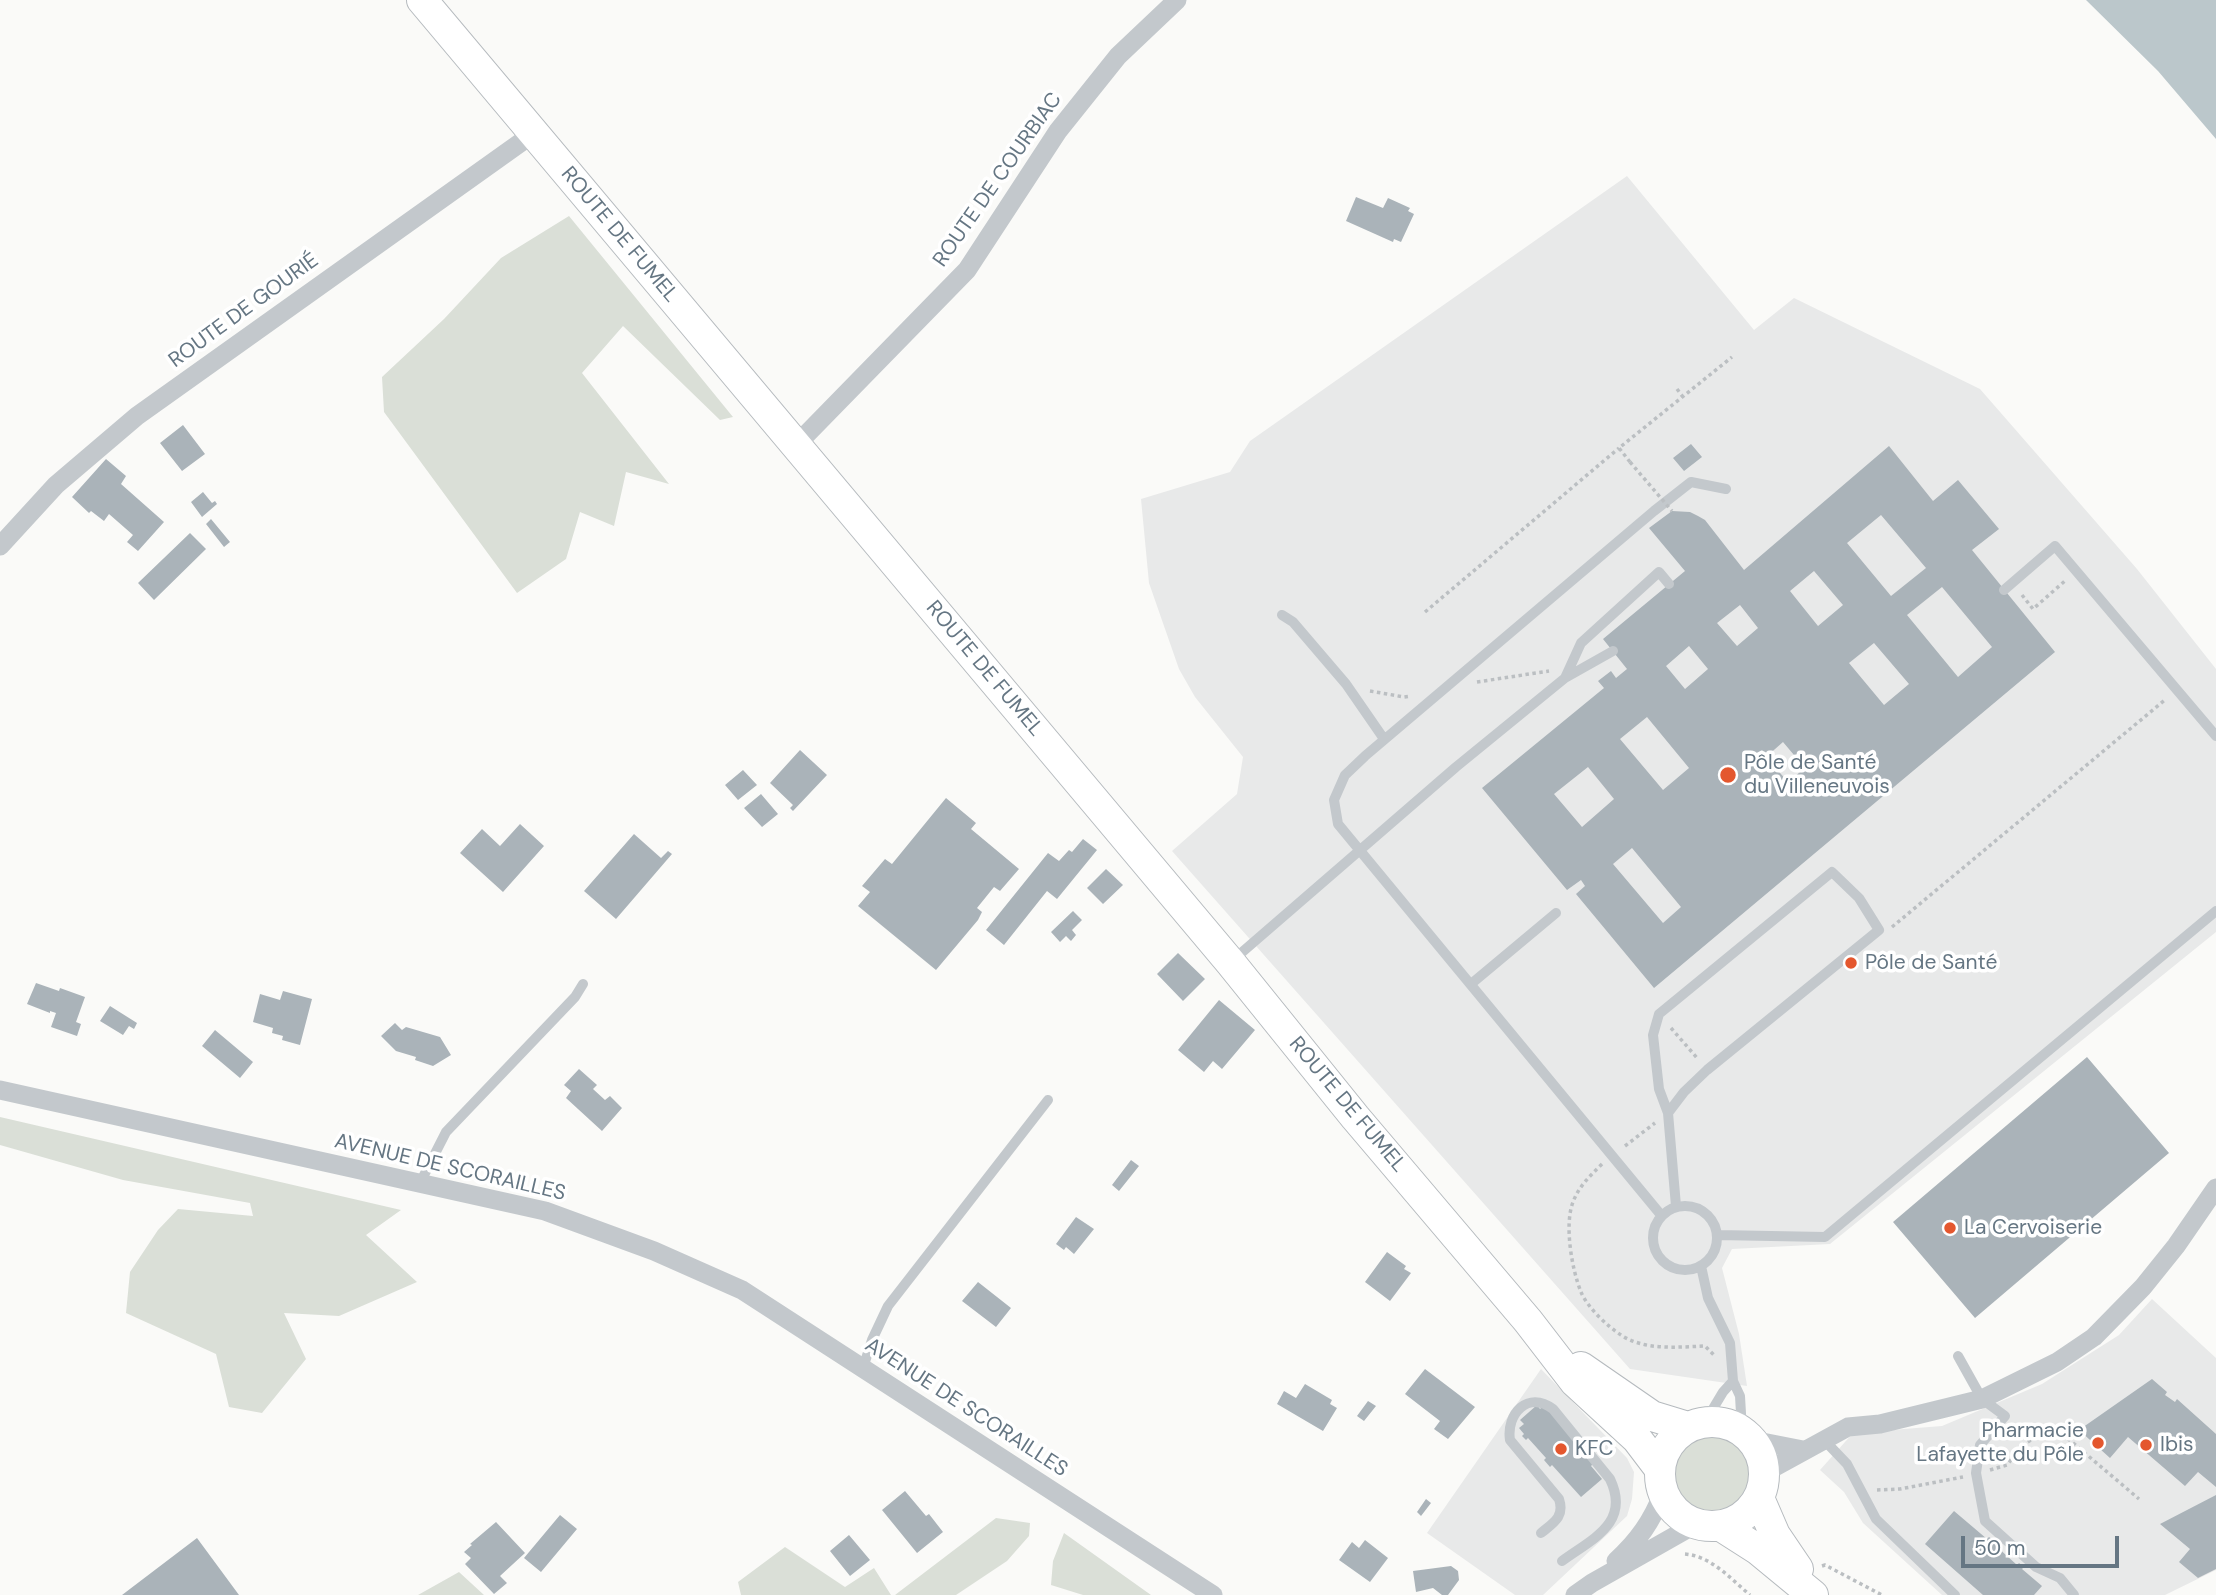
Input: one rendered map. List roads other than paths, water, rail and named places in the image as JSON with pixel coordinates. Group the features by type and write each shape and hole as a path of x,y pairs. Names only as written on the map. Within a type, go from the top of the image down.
{"main road":[{"name":"ROUTE DE FUMEL","path":"422,0 1230,962 1355,1117 1528,1321 1575,1382 1637,1439 1661,1480"},
{"name":"ROUTE DE FUMEL","path":"1543,1341 1652,1416 1696,1424"},
{"path":"1718,1421 1747,1435 1761,1455 1761,1486 1775,1535 1810,1588 1757,1549 1709,1525 1683,1517 1674,1510 1661,1480 1664,1451 1674,1437 1696,1424 1718,1421"},
{"path":"1709,1525 1743,1516 1761,1486"}],"street":[{"name":"ROUTE DE COURBIAC","path":"796,445 967,270 1058,131 1118,56 1177,0"},
{"name":"ROUTE DE GOURIÉ","path":"0,546 56,485 137,416 534,133"},
{"name":"AVENUE DE SCORAILLES","path":"0,1090 545,1211 654,1251 742,1290 1213,1595"},
{"path":"1761,1486 1803,1450 1825,1441 1834,1433 1848,1427 1880,1424 1982,1399 2057,1362 2094,1338 2143,1287 2176,1246 2216,1188"},
{"path":"1747,1435 1803,1450"},
{"path":"1575,1595 1632,1547 1649,1525 1661,1480"},
{"path":"1592,1583 1709,1525"}],"lane":[{"path":"1661,1215 1338,824 1334,800 1346,775 1384,739 1691,482 1726,489"},
{"path":"2008,587 2055,546 2216,736"},
{"path":"1565,678 1581,643 1659,572 1669,584"},
{"path":"1282,615 1293,622 1346,684 1384,739"},
{"path":"1230,962 1361,852 1456,767 1565,678 1613,651"},
{"path":"1668,1113 1684,1092 1707,1070 1879,930 1858,898 1832,872 1659,1014 1653,1035 1659,1089 1668,1113 1676,1206"},
{"path":"1717,1235 1825,1237 2216,911"},
{"path":"1471,984 1556,913"},
{"path":"420,1182 446,1132 575,997 583,984"},
{"path":"863,1368 872,1340 888,1306 1048,1100"},
{"path":"1676,1206 1695,1207 1703,1211 1715,1226 1717,1235 1714,1253 1701,1266 1681,1270 1663,1261 1656,1254 1652,1234 1661,1215 1676,1206"},
{"path":"1701,1266 1707,1298 1730,1343 1733,1381 1740,1396 1747,1435"},
{"path":"1958,1356 1982,1399 2004,1416 1980,1445 1976,1473 1985,1521 2036,1567 2060,1577 2074,1595"},
{"path":"1696,1424 1733,1381"},
{"path":"1541,1534 1562,1514 1562,1507 1559,1499 1510,1440 1509,1433 1515,1414 1534,1401 1544,1402 1553,1409 1610,1479 1618,1502 1614,1518 1607,1527 1562,1561"},
{"path":"1825,1441 1847,1464 1876,1519 1955,1595"}],"place":[{"name":"Pôle de Santé du Villeneuvois","path":"1728,775"},
{"name":"Pôle de Santé","path":"1851,963"},
{"name":"La Cervoiserie","path":"1950,1228"},
{"name":"Pharmacie Lafayette du Pôle","path":"2098,1443"},
{"name":"Ibis","path":"2146,1445"},
{"name":"KFC","path":"1561,1449"}]}
